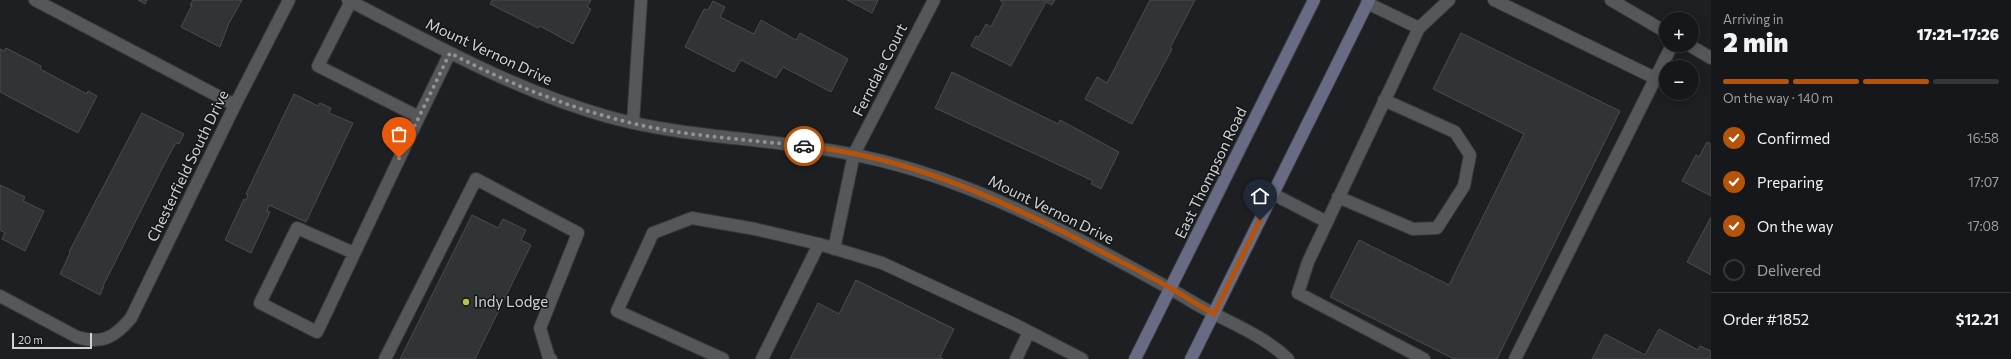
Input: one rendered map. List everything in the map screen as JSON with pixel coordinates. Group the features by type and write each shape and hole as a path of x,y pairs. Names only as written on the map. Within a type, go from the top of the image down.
{"main road":[{"name":"East Thompson Road","path":"1135,359 1314,0"},
{"path":"1191,359 1368,1"}],"street":[{"path":"35,0 235,105"},
{"name":"Chesterfield South Drive","path":"0,296 77,337 89,340 106,338 119,332 131,318 235,105 289,0"},
{"path":"633,123 641,0"},
{"name":"Ferndale Court","path":"834,249 854,154 934,0"},
{"path":"1424,359 1298,293 1308,262 1419,28 1449,0"},
{"path":"1494,0 1655,78"},
{"path":"1611,0 1659,28"},
{"path":"349,1 318,66 418,117"},
{"name":"Mount Vernon Drive","path":"349,1 503,79 538,94 609,117 670,131 817,147 854,154 927,174 997,199 1171,288 1214,314 1265,340 1288,359"},
{"path":"1368,1 1419,28"},
{"path":"1699,51 1711,58"},
{"path":"1515,359 1668,52"},
{"path":"354,253 297,228 260,303 317,332 418,117 450,53"},
{"path":"1338,197 1413,229 1437,228 1464,186 1470,155 1455,132 1384,100"},
{"path":"385,359 476,179 578,233 540,328 549,358 551,359"},
{"path":"1273,194 1327,222"},
{"path":"723,359 617,311 653,233 692,218 755,229 819,244 882,263 1030,332 1082,359"},
{"path":"762,359 819,244"},
{"path":"1016,359 1030,332"}],"building":[{"path":"138,0 147,0 145,4"},
{"path":"193,0 242,0 229,23 220,47 181,27"},
{"path":"492,0 591,0 587,7 591,9 573,44 540,26 538,28 490,4"},
{"path":"847,0 878,0 872,13"},
{"path":"1000,0 1055,0 1052,5 1046,2 1011,66 971,46 976,36 979,37 986,24 991,27 1003,3"},
{"path":"1150,0 1195,0 1170,48 1172,49 1132,124 1085,99 1097,77 1107,83"},
{"path":"713,1 725,7 720,17 754,34 761,20 796,40 800,33 848,59 831,92 783,67 776,78 741,60 734,72 685,47 704,9 708,10"},
{"path":"1461,33 1620,111 1497,359 1454,359 1330,297 1359,240 1449,285 1524,134 1433,89"},
{"path":"6,48 41,66 40,69 87,94 88,91 97,96 78,133 0,92 0,49 4,51"},
{"path":"952,72 1058,124 1060,120 1119,152 1101,189 1091,184 1093,181 935,108"},
{"path":"294,94 318,106 320,103 331,108 329,113 353,123 306,222 269,205 267,211 270,212 251,253 225,240 244,199 246,200 248,195 246,194"},
{"path":"142,113 184,134 179,144 176,143 169,155 103,286 100,295 60,274 70,253 69,252"},
{"path":"1707,142 1711,144 1711,196 1682,181 1696,155 1699,157"},
{"path":"0,185 25,197 23,201 44,211 25,251 2,239 5,233 0,230"},
{"name":"Indy Lodge","path":"472,215 498,228 503,219 526,230 521,240 531,245 475,359 400,359"},
{"path":"1711,217 1711,275 1687,262"},
{"path":"856,280 954,329 940,357 943,359 790,359 818,303 839,314"},
{"path":"1659,329 1698,350 1700,346 1711,351 1711,359 1592,359 1605,334 1645,355"}],"way so far":[{"path":"399,158 450,53 538,94 609,117 670,131 804,146"}],"place":[{"name":"Indy Lodge","path":"466,302"}],"route":[{"path":"804,146 817,147 878,159 950,181 997,199 1153,278 1214,314 1260,220"}]}
